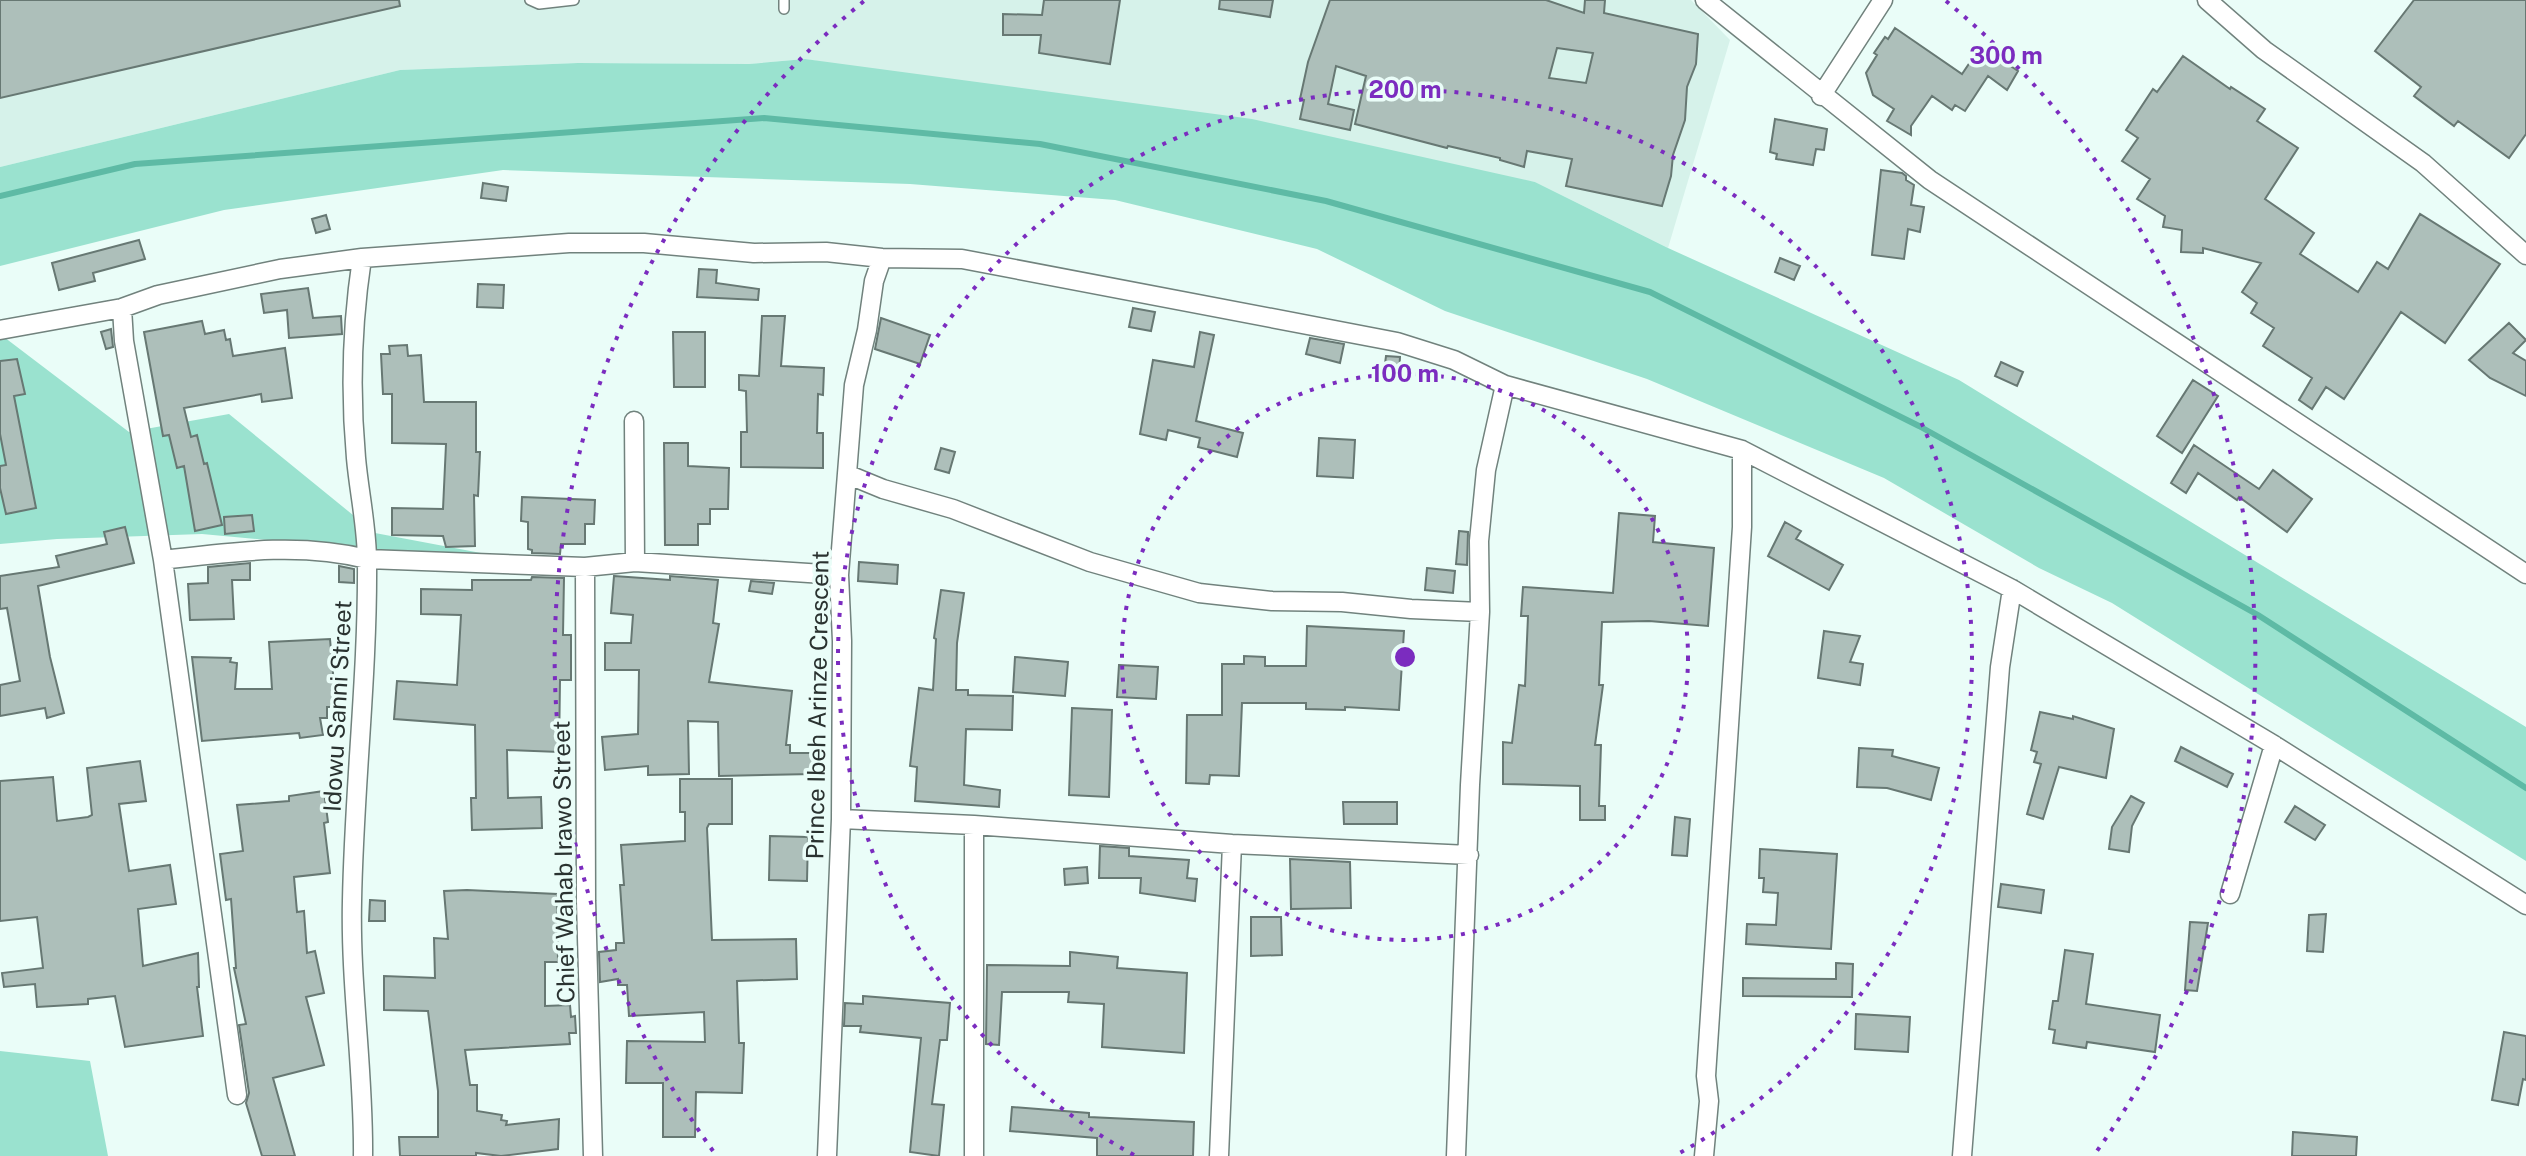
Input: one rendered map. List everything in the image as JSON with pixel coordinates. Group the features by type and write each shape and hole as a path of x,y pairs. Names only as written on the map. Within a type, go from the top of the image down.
{"street":[{"path":"1705,0 1821,96 1930,180 2526,574"},
{"path":"1821,96 1883,0"},
{"path":"2207,0 2264,50 2423,163 2526,255"},
{"path":"0,330 122,308 198,285 280,269 362,258 569,243 644,243 754,253 826,252 882,258 962,259 1397,342 1454,360 1505,385 1742,450 2012,589 2274,745 2526,905"},
{"name":"Idowu Sanni Street","path":"362,258 353,318 354,414 367,559 352,904 355,1007 364,1115 363,1156"},
{"name":"Prince Ibeh Arinze Crescent","path":"827,1156 841,819 842,641 839,575 854,385 874,281 882,258"},
{"path":"122,308 124,341 163,560 237,1095"},
{"path":"1456,1156 1480,612 1479,541 1486,470 1505,385"},
{"path":"634,421 635,562"},
{"path":"1704,1156 1709,1101 1706,1076 1742,527 1742,450"},
{"path":"849,475 883,489 953,509 1090,562 1199,593 1272,601 1342,602 1480,612"},
{"path":"163,560 271,548 336,551 367,559 585,567 635,562 839,575"},
{"name":"Chief Wahab Irawo Street","path":"585,567 586,901 593,1156"},
{"path":"1962,1156 1999,683 2012,589"},
{"path":"2230,894 2274,745"},
{"path":"841,819 974,825 1232,844 1469,855"},
{"path":"974,825 974,1156"},
{"path":"1219,1156 1232,844"}],"lane":[{"path":"530,0 539,4 574,0"}],"shaded area":[{"path":"0,0 1691,0 1730,40 1668,248 1535,182 805,59 749,64 578,63 400,70 0,167"}],"green space":[{"path":"805,59 1252,119 1535,182 1668,248 1959,380 2526,727 2526,861 2112,603 2039,568 1884,478 1647,379 1445,311 1317,249 1115,200 910,184 503,170 224,210 0,266 0,167 400,70 578,63 749,64"},
{"path":"0,334 129,432 229,414 375,533 550,566 202,534 0,544"},
{"path":"0,1051 90,1061 108,1156 0,1156"}],"building":[{"path":"0,0 399,0 400,6 0,98"},
{"path":"1044,0 1120,0 1110,64 1039,53 1041,35 1003,35 1003,14 1042,15"},
{"path":"1220,0 1273,0 1270,17 1219,9"},
{"path":"1330,0 1546,0 1584,13 1585,0 1605,0 1604,13 1698,34 1696,64 1687,87 1685,120 1673,155 1671,176 1662,206 1566,186 1572,159 1527,151 1524,167 1500,158 1355,124 1366,76 1336,66 1328,104 1354,110 1350,130 1300,119 1304,100 1300,99 1308,62","holes":["1557,48 1593,53 1586,83 1549,78"]},
{"path":"2414,0 2526,0 2526,134 2509,158 2458,121 2454,126 2414,96 2421,87 2375,51"},
{"path":"1895,28 1962,74 1981,46 2018,71 2007,90 1988,76 1965,111 1955,105 1952,110 1932,96 1911,126 1911,135 1887,121 1894,109 1873,95 1866,73 1877,55 1874,53"},
{"path":"2183,56 2265,109 2257,121 2298,148 2265,199 2314,233 2300,254 2358,292 2377,262 2388,269 2420,214 2500,264 2445,343 2401,312 2344,399 2326,387 2312,409 2299,400 2312,378 2263,346 2274,328 2251,313 2257,303 2242,292 2261,263 2203,248 2203,253 2181,252 2182,230 2163,227 2165,216 2137,199 2150,179 2122,161 2138,138 2126,130 2153,89 2157,92"},
{"path":"1775,119 1827,129 1824,150 1816,149 1813,165 1776,159 1777,154 1770,152"},
{"path":"1881,170 1906,176 1906,180 1914,185 1911,205 1924,207 1920,232 1908,229 1904,259 1872,255"},
{"path":"483,183 508,187 506,201 481,198"},
{"path":"326,215 330,229 316,233 312,219"},
{"path":"139,240 145,259 93,273 95,281 59,290 52,263"},
{"path":"1780,258 1800,266 1794,280 1775,272"},
{"path":"699,269 717,270 716,283 759,289 758,300 697,297"},
{"path":"478,284 504,285 503,308 477,307"},
{"path":"308,288 313,318 341,316 342,334 289,338 287,310 264,313 261,294"},
{"path":"1133,308 1155,312 1151,331 1129,327"},
{"path":"762,316 785,316 781,366 824,368 823,395 818,394 817,433 823,433 823,468 741,467 741,432 747,432 746,391 739,390 739,375 759,376"},
{"path":"881,318 930,335 920,364 875,349"},
{"path":"202,321 205,334 224,330 226,340 230,339 233,356 285,348 292,398 262,402 261,394 184,408 191,437 197,435 204,464 207,463 222,525 195,531 184,466 177,468 169,435 163,436 144,332"},
{"path":"2509,323 2526,340 2513,353 2526,361 2526,396 2490,378 2469,360"},
{"path":"111,329 113,347 106,349 101,332"},
{"path":"673,332 705,332 705,387 674,387"},
{"path":"1200,332 1214,335 1196,421 1243,433 1237,457 1198,447 1200,438 1168,430 1166,440 1140,434 1153,360 1194,367"},
{"path":"1310,338 1344,344 1340,363 1306,354"},
{"path":"407,345 408,356 421,355 424,402 476,402 476,452 480,452 478,496 474,495 475,546 446,547 443,536 392,535 392,508 443,509 446,444 392,443 392,394 383,394 381,354 390,354 389,346"},
{"path":"1386,356 1400,357 1399,373 1384,371"},
{"path":"17,359 25,394 14,396 36,508 6,514 0,488 0,466 6,465 0,434 0,361"},
{"path":"2001,362 2023,372 2017,386 1995,376"},
{"path":"2193,380 2218,396 2182,453 2157,436"},
{"path":"1319,438 1355,440 1353,478 1317,476"},
{"path":"664,443 688,443 688,466 729,468 728,509 710,509 710,524 698,524 698,545 665,545"},
{"path":"2194,445 2259,489 2273,470 2312,499 2287,532 2239,497 2237,500 2198,473 2186,493 2171,483"},
{"path":"941,448 955,452 949,473 935,469"},
{"path":"522,497 595,500 594,524 585,524 585,544 561,544 560,554 532,553 528,549 528,522 521,521"},
{"path":"1619,513 1655,516 1653,542 1714,548 1708,626 1649,621 1602,622 1599,685 1603,685 1595,745 1601,745 1599,806 1605,806 1605,820 1580,820 1580,786 1503,784 1503,742 1512,743 1519,685 1525,686 1528,616 1521,616 1523,587 1613,593"},
{"path":"252,515 254,531 225,534 224,517"},
{"path":"1785,522 1801,531 1796,539 1843,565 1829,590 1768,556"},
{"path":"125,527 134,563 38,586 50,657 64,713 47,718 45,708 0,716 0,685 20,681 7,608 0,609 0,576 59,567 56,556 107,544 104,532"},
{"path":"1459,531 1468,532 1467,565 1456,564"},
{"path":"859,562 898,565 897,584 858,581"},
{"path":"250,563 250,580 232,580 234,619 190,620 188,584 208,583 208,567"},
{"path":"339,566 354,569 354,583 339,582"},
{"path":"1427,568 1455,571 1453,593 1425,590"},
{"path":"614,576 718,580 713,623 719,624 709,682 792,691 786,745 790,745 790,753 814,753 813,774 719,776 718,722 688,721 689,774 648,775 648,766 605,770 602,737 638,734 639,670 605,670 605,643 631,643 633,615 611,613"},
{"path":"532,577 564,578 563,635 571,635 571,680 560,680 559,752 507,750 508,798 541,797 542,828 472,830 471,798 476,798 475,725 394,719 397,681 457,685 461,615 421,614 421,589 472,590 472,580 531,580"},
{"path":"751,581 774,583 772,594 749,591"},
{"path":"941,590 964,593 957,643 956,690 968,690 968,695 1013,696 1012,730 966,729 964,785 1000,790 999,807 915,801 917,767 910,766 919,688 933,690 934,638"},
{"path":"1307,626 1404,631 1399,710 1345,707 1345,710 1306,709 1306,703 1242,703 1239,776 1210,775 1209,784 1186,783 1187,715 1222,715 1222,664 1244,664 1244,656 1265,657 1265,666 1306,666"},
{"path":"1824,631 1860,636 1850,662 1863,664 1860,685 1818,678"},
{"path":"330,639 336,707 327,707 327,718 320,718 323,735 300,738 299,733 202,741 192,657 231,658 230,662 237,663 235,689 272,689 269,642"},
{"path":"1015,657 1068,662 1065,696 1013,692"},
{"path":"1119,665 1158,667 1156,699 1117,697"},
{"path":"1072,708 1112,710 1109,797 1069,795"},
{"path":"2040,712 2073,719 2073,716 2114,729 2106,778 2059,767 2043,819 2027,814 2041,764 2034,762 2037,752 2031,750"},
{"path":"2181,747 2233,774 2227,787 2175,761"},
{"path":"1859,748 1893,750 1892,756 1939,768 1931,800 1887,788 1857,787"},
{"path":"140,761 146,801 119,804 129,871 170,865 176,904 138,909 143,966 198,953 197,987 203,1036 125,1047 115,996 88,999 88,1004 37,1007 35,984 4,987 2,973 43,968 37,917 0,921 0,781 53,777 57,821 88,817 92,815 87,768"},
{"path":"680,779 732,779 732,824 709,824 707,828 712,940 796,939 797,979 737,981 739,1043 744,1043 742,1093 696,1092 695,1137 663,1137 663,1083 626,1083 627,1041 705,1042 704,1012 629,1016 627,985 618,985 618,979 600,982 599,952 616,950 616,943 624,943 621,845 685,841 685,812 680,812"},
{"path":"324,791 330,873 294,877 297,912 304,911 307,953 315,951 324,993 306,997 324,1065 273,1078 295,1156 262,1156 246,1103 249,1093 239,1025 246,1024 234,968 231,899 226,900 220,854 243,851 237,805 289,801 289,796"},
{"path":"2131,796 2144,803 2132,826 2129,852 2109,849 2112,827"},
{"path":"1343,802 1397,802 1397,824 1344,824"},
{"path":"2295,806 2325,825 2315,840 2285,822"},
{"path":"1675,817 1690,819 1687,856 1672,855"},
{"path":"770,836 808,837 807,881 769,880"},
{"path":"1100,846 1129,848 1129,856 1189,860 1187,878 1197,879 1195,901 1140,893 1141,878 1099,878"},
{"path":"1760,849 1837,854 1831,949 1746,944 1747,924 1776,925 1778,893 1763,892 1764,878 1759,878"},
{"path":"1290,859 1350,862 1351,908 1291,909"},
{"path":"1087,867 1088,883 1065,885 1064,869"},
{"path":"2001,884 2044,890 2041,913 1998,907"},
{"path":"444,891 557,894 558,962 545,962 545,1006 570,1005 571,1017 575,1016 576,1033 569,1033 570,1044 465,1050 470,1085 477,1085 477,1111 502,1115 501,1120 507,1121 506,1125 559,1119 558,1149 501,1156 476,1153 476,1156 400,1156 399,1137 438,1137 438,1091 428,1011 384,1010 384,976 435,978 434,938 448,939"},
{"path":"370,900 385,901 385,921 369,921"},
{"path":"2326,914 2323,952 2307,951 2309,915"},
{"path":"1251,917 1281,917 1282,955 1251,956"},
{"path":"2190,922 2208,923 2197,991 2185,990"},
{"path":"2065,950 2093,954 2086,1004 2160,1015 2155,1052 2087,1042 2086,1048 2053,1043 2055,1030 2049,1029 2053,1001 2058,1001"},
{"path":"1070,952 1118,957 1117,968 1187,973 1184,1053 1102,1047 1104,1004 1068,1002 1069,992 1002,992 999,1045 986,1044 987,965 1070,966"},
{"path":"1836,963 1853,964 1852,997 1743,996 1743,978 1836,979"},
{"path":"863,996 950,1003 947,1040 940,1040 932,1104 944,1105 939,1156 910,1152 921,1038 860,1032 861,1026 844,1026 845,1003 863,1004"},
{"path":"1856,1014 1910,1017 1908,1052 1855,1049"},
{"path":"2504,1032 2526,1036 2526,1080 2523,1079 2518,1105 2492,1100"},
{"path":"1012,1107 1089,1113 1089,1117 1194,1122 1193,1156 1097,1156 1097,1138 1010,1131"},
{"path":"2293,1132 2357,1137 2356,1156 2292,1156"}],"waterway":[{"path":"0,196 135,164 764,118 1040,144 1326,201 1650,292 1919,426 2258,615 2526,788"}]}
